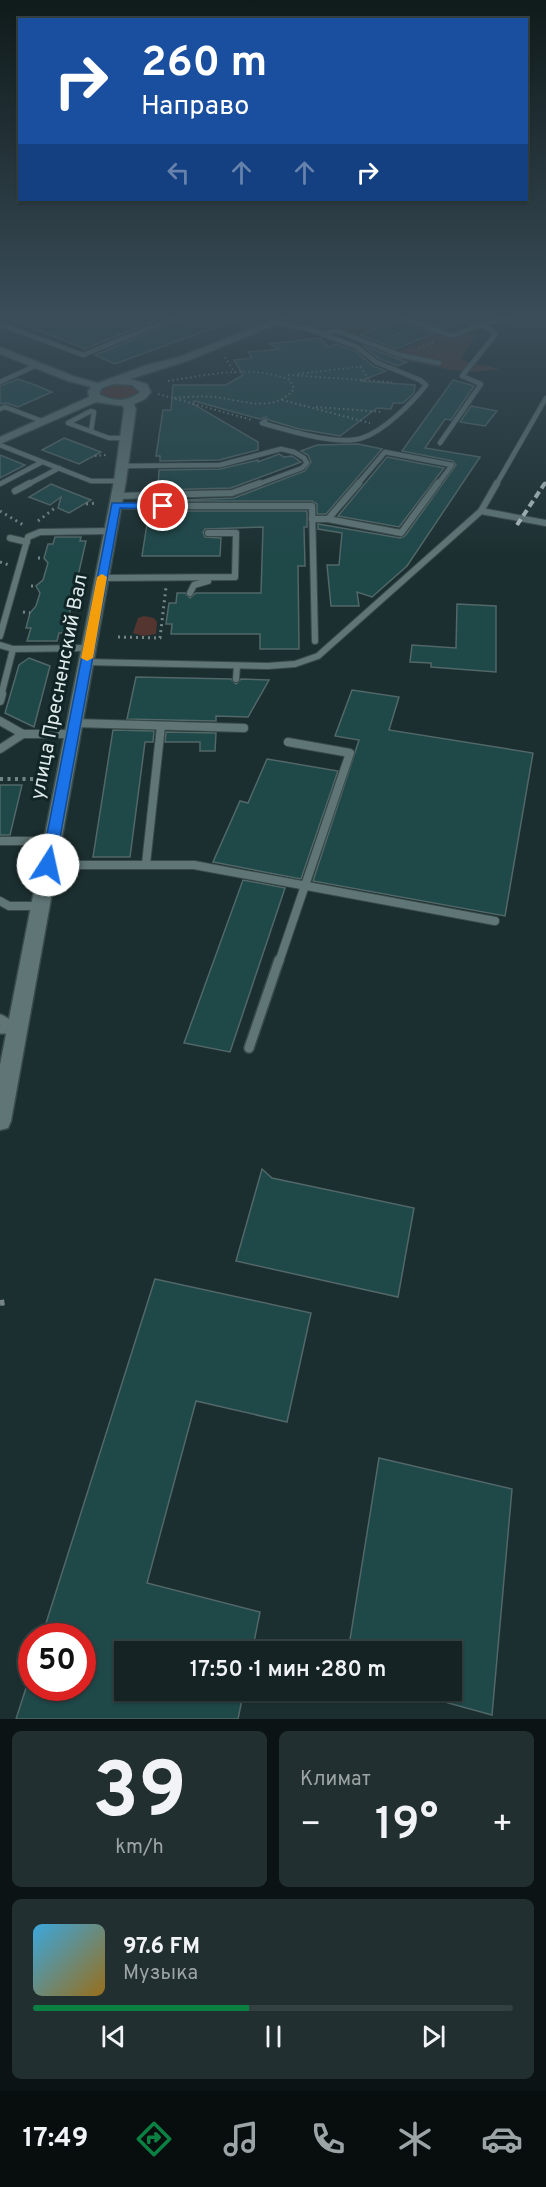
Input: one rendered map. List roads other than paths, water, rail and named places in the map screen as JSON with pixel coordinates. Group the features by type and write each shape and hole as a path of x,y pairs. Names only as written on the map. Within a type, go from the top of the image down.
{"main road":[{"path":"0,443 89,396"},
{"path":"102,396 110,403 127,402 141,396"},
{"name":"улица Пресненский Вал","path":"0,1121 128,438 130,410 127,402"}],"lane":[{"path":"263,422 330,439 364,438 418,396"},
{"path":"440,443 473,396"},
{"path":"0,645 14,649 237,666 283,666 318,656 481,511 546,398"},
{"path":"0,401 3,408 42,421"},
{"path":"91,431 94,412 91,411 68,423 109,438 128,438"},
{"path":"0,443 91,481 119,487 312,506 315,641"},
{"path":"281,449 294,452 307,461 302,468 231,493 119,487 281,449"},
{"path":"312,519 328,519 401,533 452,465 385,452 328,519"},
{"path":"0,484 42,462"},
{"path":"15,491 59,468"},
{"path":"481,511 546,523"},
{"path":"0,636 4,611 28,537 40,532 111,531"},
{"path":"102,578 235,577 236,533 208,533"},
{"path":"10,537 27,542"},
{"path":"190,593 194,585 213,580 213,577"},
{"path":"0,701 14,649"},
{"path":"236,679 237,666"},
{"path":"0,721 23,734"},
{"path":"146,864 161,726"},
{"path":"0,749 23,734 74,729 161,726 244,728"},
{"path":"249,1048 350,753 288,742"},
{"path":"0,841 52,841"},
{"path":"48,865 194,865 495,921"},
{"path":"0,900 9,906 40,906"},
{"path":"0,1019 17,1029"},
{"path":"0,1029 17,1029"}],"railway":[{"path":"517,525 545,483"}]}
